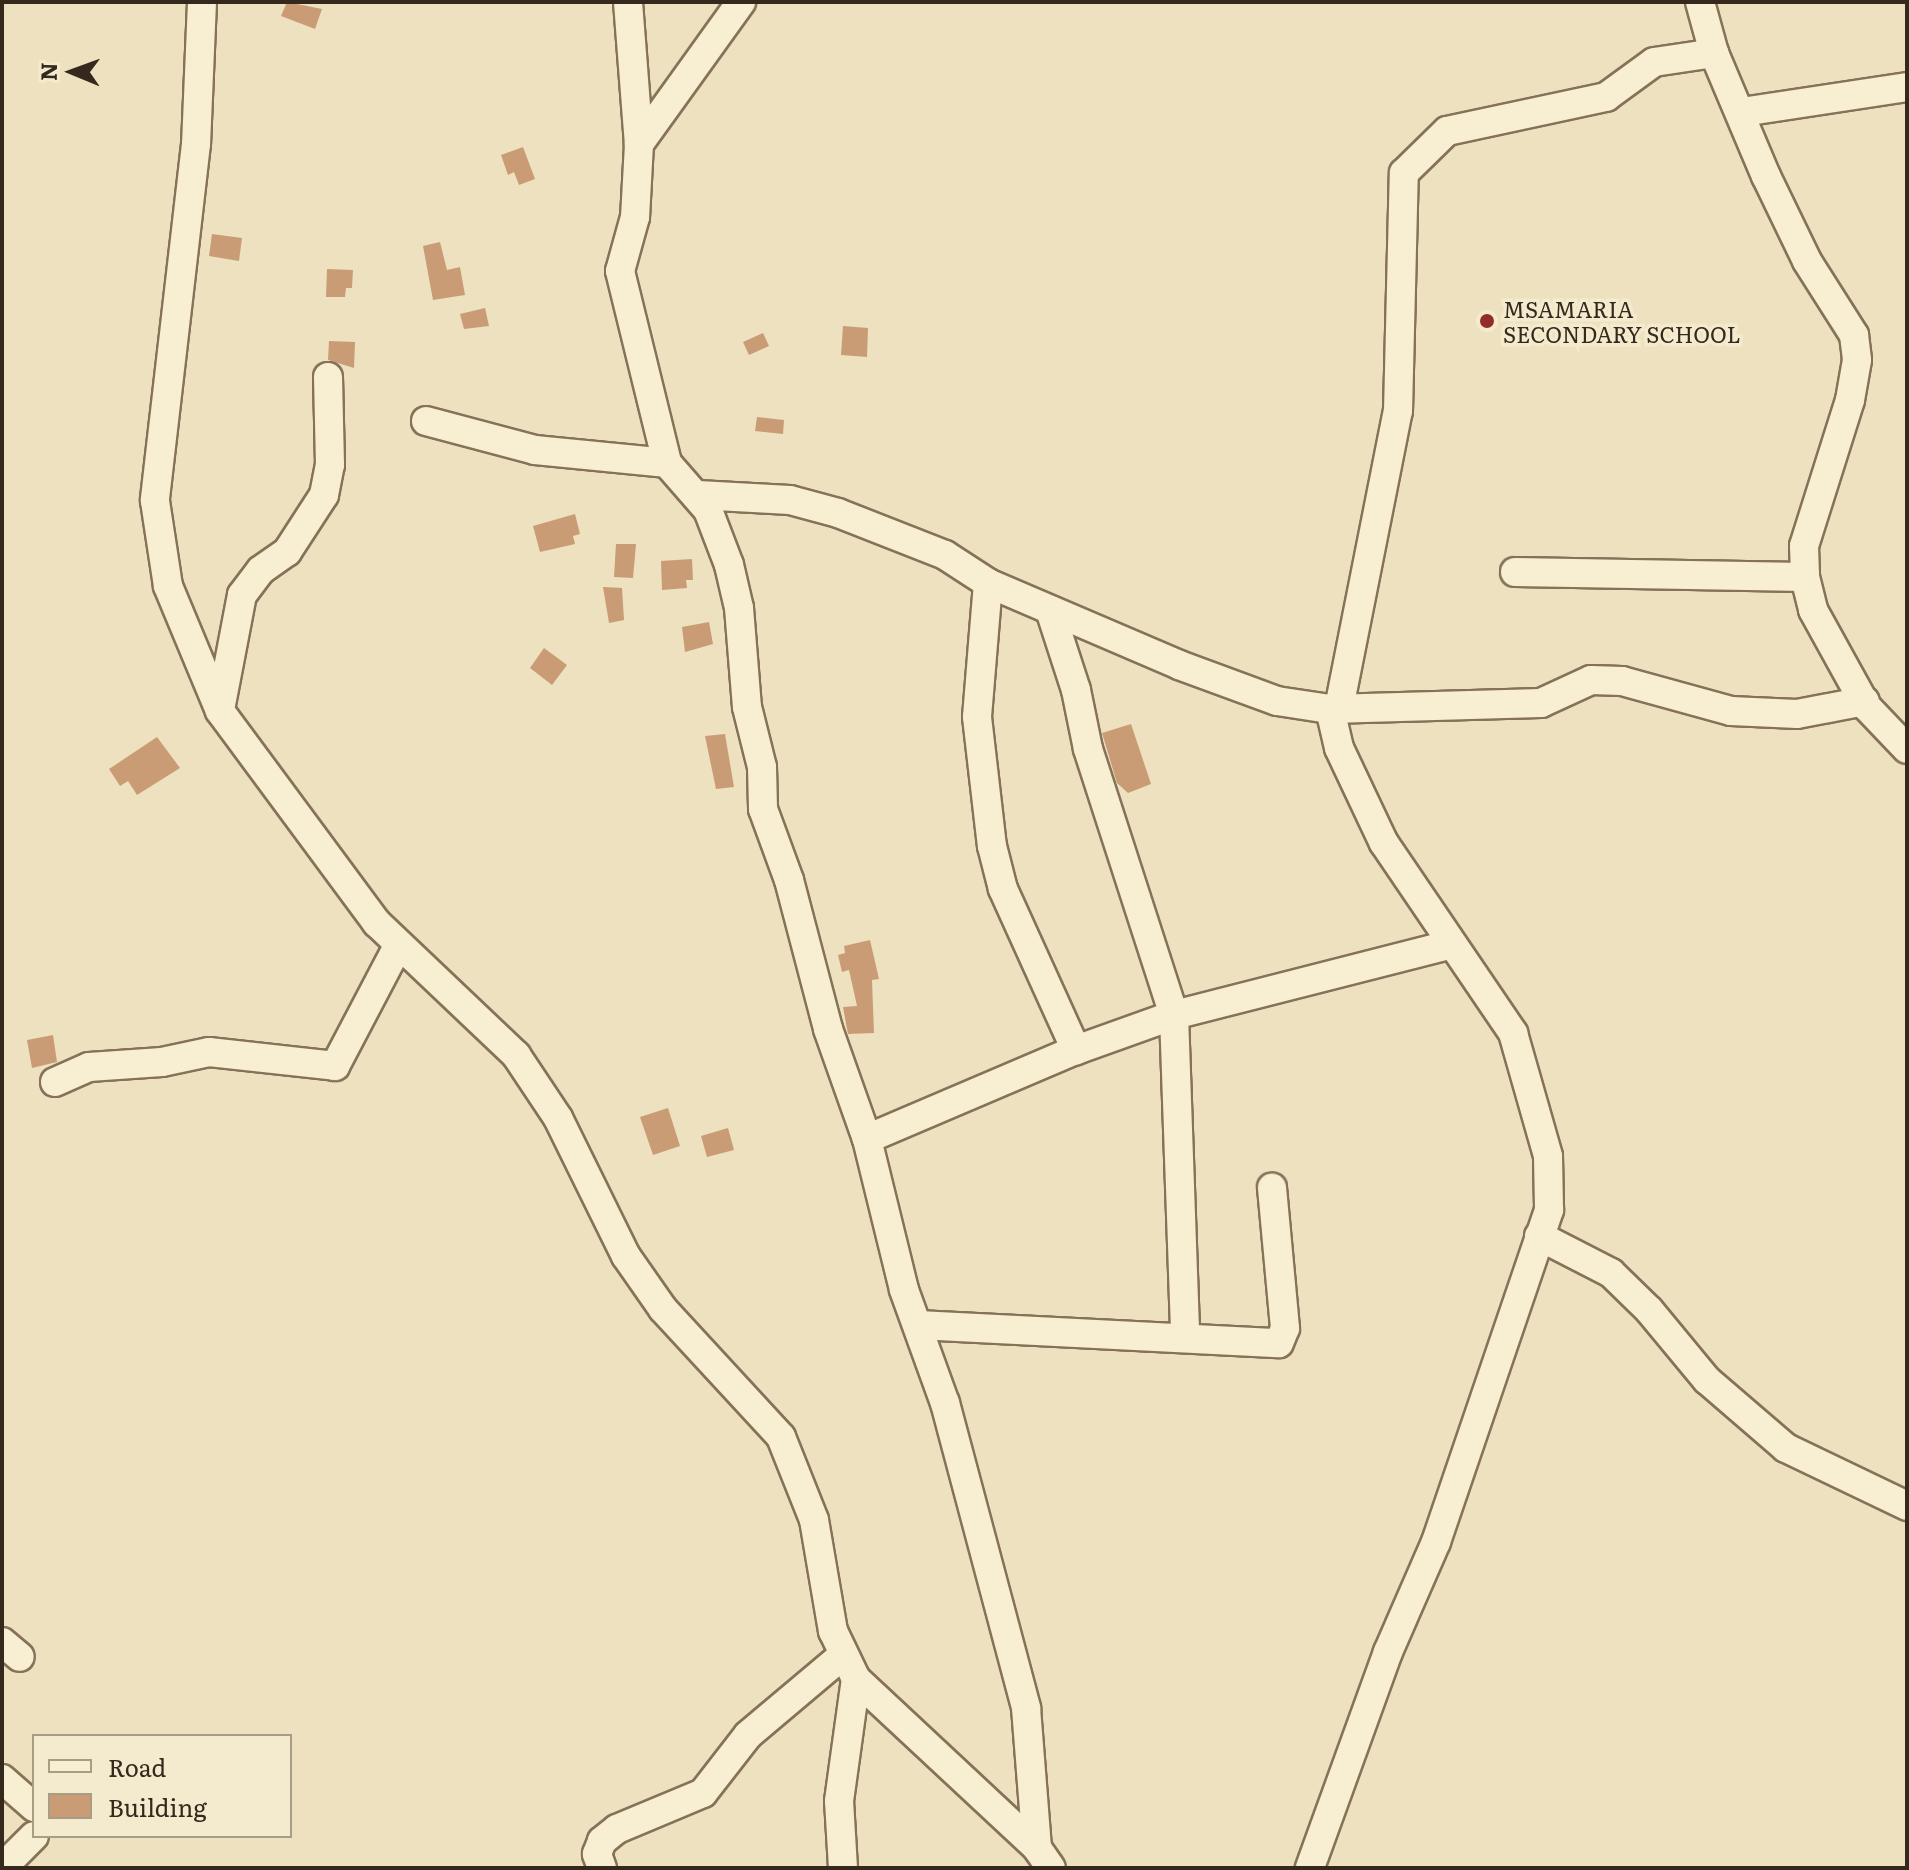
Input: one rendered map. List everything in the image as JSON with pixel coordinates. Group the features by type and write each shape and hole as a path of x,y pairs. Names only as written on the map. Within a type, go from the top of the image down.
{"street":[{"path":"202,2 196,144 155,501 168,586 220,711 398,946 516,1055 545,1094 626,1256 663,1309 781,1437 814,1520 833,1631 850,1667 1045,1862"},
{"path":"628,2 639,144 635,217 620,271 667,463 698,495 719,530 739,608 740,661 771,841 789,880 828,1029 867,1139 904,1290 945,1403 1007,1653 1026,1708 1045,1862"},
{"path":"639,144 741,2"},
{"path":"1700,2 1714,53 1807,261 1854,335 1857,360 1850,400 1804,546 1805,577 1813,610 1865,701 1907,749"},
{"path":"1310,1868 1383,1666 1441,1528 1513,1327 1552,1191 1548,1156 1527,1070 1489,993 1449,945 1410,888 1355,785 1334,708 1398,411 1404,173 1447,131 1606,97 1654,62 1714,53"},
{"path":"1742,112 1907,87"},
{"path":"220,711 242,595 261,570 287,552 324,495 330,465 328,377"},
{"path":"426,421 535,450 667,463"},
{"path":"698,495 790,500 838,513 945,555 988,583 1050,610 1277,701 1334,708 1541,703 1591,680 1622,681 1731,711 1797,714 1865,701"},
{"path":"1515,572 1805,577"},
{"path":"988,583 977,717 992,846 1003,889 1076,1050"},
{"path":"1050,610 1088,749 1174,1015 1185,1338"},
{"path":"867,1139 1076,1050 1174,1015 1449,945"},
{"path":"55,1082 89,1067 162,1062 209,1052 335,1066 398,946"},
{"path":"918,1325 1271,1345 1282,1339 1285,1328 1272,1188"},
{"path":"1539,1236 1611,1273 1649,1310 1707,1380 1786,1448 1907,1506"},
{"path":"602,1868 597,1854 602,1841 617,1829 703,1793 748,1735 850,1667"},
{"path":"843,1868 839,1801 850,1667"},
{"path":"2,1779 32,1805"},
{"path":"2,1868 32,1838"}],"building":[{"path":"287,2 322,9 315,29 281,16"},
{"path":"523,147 535,179 519,185 514,172 508,175 501,155"},
{"path":"212,234 242,238 239,261 209,256"},
{"path":"440,242 447,270 460,267 465,295 433,300 423,246"},
{"path":"327,269 353,270 352,288 346,288 345,297 326,297"},
{"path":"485,308 489,326 464,329 460,314"},
{"path":"843,326 868,328 867,357 841,355"},
{"path":"763,333 769,346 749,355 743,342"},
{"path":"329,341 355,342 354,368 328,360"},
{"path":"757,417 784,420 783,434 755,431"},
{"path":"575,514 580,534 573,536 575,544 540,552 533,526"},
{"path":"616,544 636,544 633,578 614,577"},
{"path":"692,559 693,580 686,580 687,588 662,590 661,561"},
{"path":"603,587 622,588 624,620 609,623"},
{"path":"709,622 713,644 685,652 682,627"},
{"path":"544,648 567,665 552,685 530,668"},
{"path":"1131,724 1151,784 1128,793 1117,783 1102,733"},
{"path":"725,734 734,787 716,789 705,736"},
{"path":"157,737 180,768 137,795 128,781 120,786 109,769"},
{"path":"870,940 879,979 872,980 874,1033 848,1034 843,1007 857,1006 849,970 842,972 838,955 845,953 844,946"},
{"path":"53,1035 57,1062 32,1068 27,1040"},
{"path":"668,1108 680,1146 653,1155 640,1117"},
{"path":"728,1128 734,1150 707,1157 701,1136"}],"place":[{"name":"MSAMARIA SECONDARY SCHOOL","path":"1487,321"}]}
